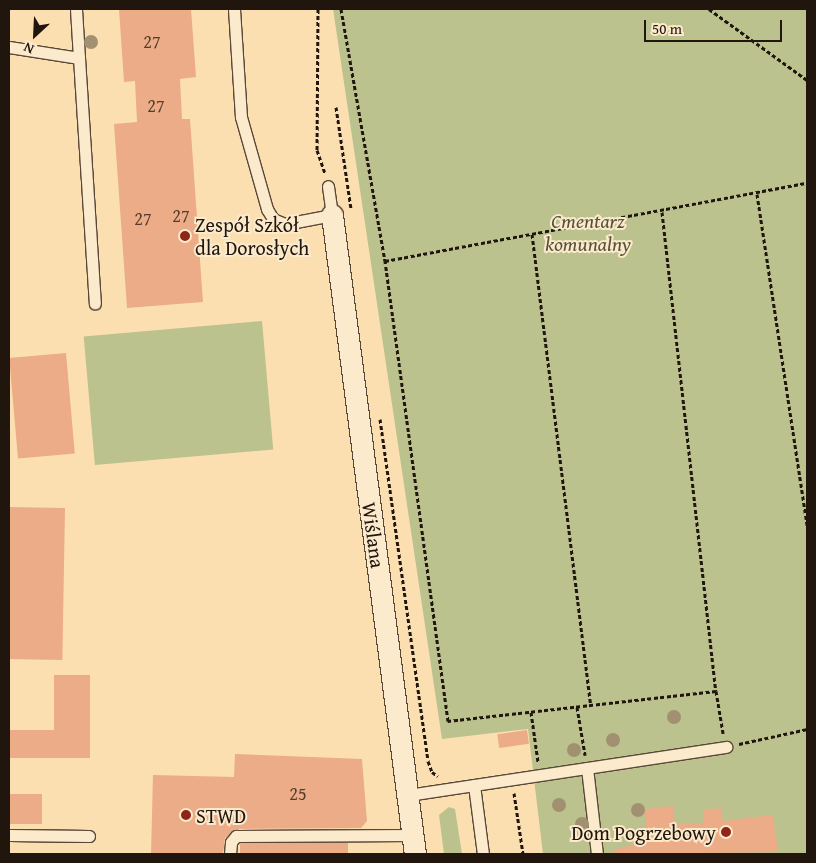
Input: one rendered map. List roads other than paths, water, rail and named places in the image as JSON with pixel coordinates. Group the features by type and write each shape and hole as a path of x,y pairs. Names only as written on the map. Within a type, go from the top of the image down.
{"street":[{"name":"Wiślana","path":"342,215 414,845"}],"lane":[{"path":"76,9 95,303"},
{"path":"234,9 242,117 267,209 273,219 285,224 342,215 328,186"},
{"path":"9,47 80,58"},
{"path":"408,795 726,747"},
{"path":"587,768 597,854"},
{"path":"474,785 483,854"},
{"path":"9,835 89,836"},
{"path":"230,854 230,842 236,836 414,845"}],"place":[{"name":"Zespół Szkół dla Dorosłych","path":"185,236"},
{"name":"STWD","path":"186,815"},
{"name":"Dom Pogrzebowy","path":"726,832"}],"park label":[{"name":"Cmentarz komunalny","path":"588,232"}]}
